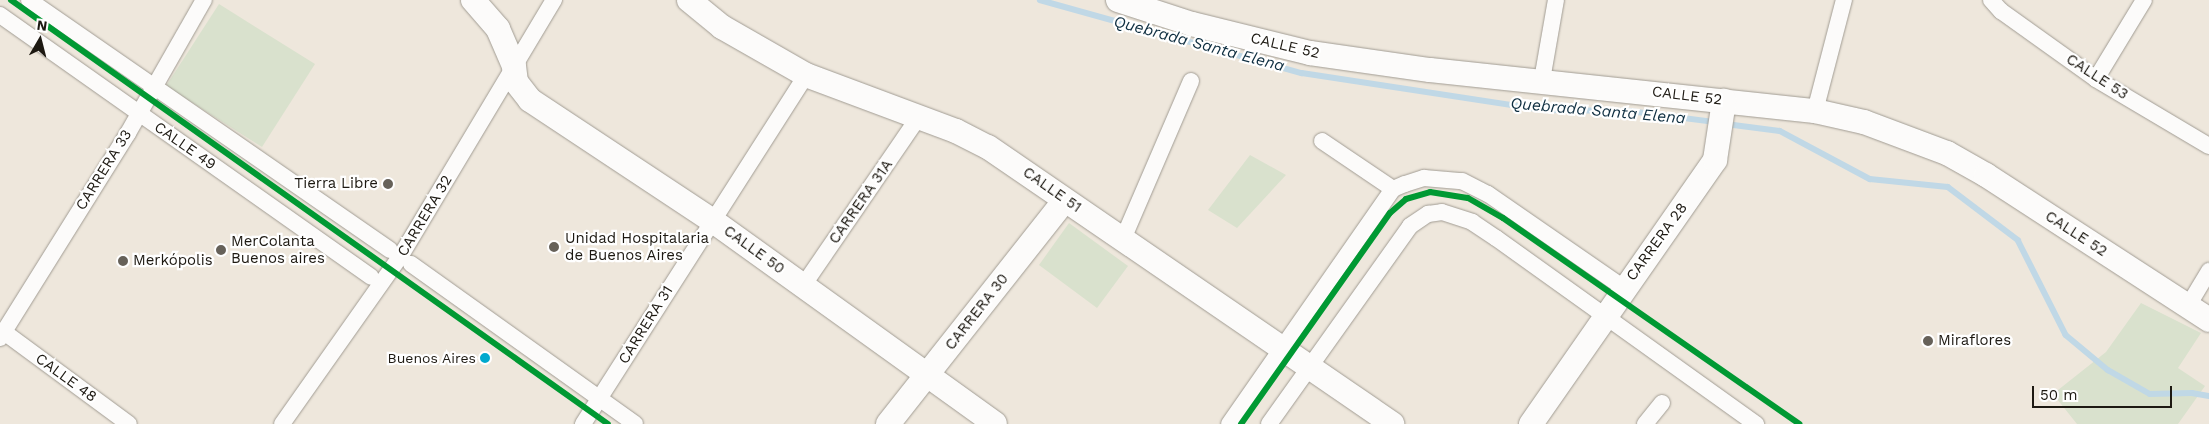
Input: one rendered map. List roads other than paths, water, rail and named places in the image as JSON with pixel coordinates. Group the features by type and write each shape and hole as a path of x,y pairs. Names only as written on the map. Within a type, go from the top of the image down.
{"street":[{"name":"CALLE 49","path":"29,0 390,250"},
{"name":"CARRERA 33","path":"2,335 139,113 204,0"},
{"name":"CALLE 50","path":"473,0 498,29 514,66 516,82 530,100 713,221 996,424"},
{"name":"CARRERA 32","path":"282,424 400,258 554,0"},
{"name":"CALLE 51","path":"689,0 722,26 806,75 988,147 1392,424"},
{"name":"CALLE 52","path":"1118,0 1192,24 1310,53 1430,70 1542,80 1723,106 1815,111 1899,133 1947,153 1986,175 2209,320"},
{"path":"1542,80 1556,0"},
{"path":"1815,111 1844,0"},
{"name":"CALLE 53","path":"1991,0 2001,11 2096,79 2209,146"},
{"path":"2096,79 2144,0"},
{"name":"CALLE 49","path":"0,15 371,278"},
{"name":"CARRERA 31","path":"583,424 806,75"},
{"path":"1123,240 1191,81"},
{"name":"CARRERA 28","path":"1531,424 1606,317 1624,288 1708,172 1719,149 1723,106"},
{"name":"CARRERA 31A","path":"803,286 918,118"},
{"path":"1322,140 1393,189"},
{"path":"1229,424 1393,189 1424,178 1442,177 1462,181 1488,194 1624,288"},
{"name":"CARRERA 30","path":"888,424 1065,200"},
{"path":"1269,424 1410,226 1428,214 1442,212 1472,222 1756,424"},
{"path":"411,264 635,424"},
{"path":"2188,306 2209,271"},
{"name":"CALLE 48","path":"2,335 129,424"},
{"path":"1645,424 1662,403"}],"waterway":[{"name":"Quebrada Santa Elena","path":"1040,0 1302,73 1545,110 1629,111 1715,122"},
{"name":"Quebrada Santa Elena","path":"1726,124 1780,131 1870,179 1948,187 2018,240 2066,335 2108,370 2150,394 2192,393 2209,396"}],"place":[{"name":"Tierra Libre","path":"388,184"},
{"name":"Unidad Hospitalaria de Buenos Aires","path":"554,247"},
{"name":"MerColanta Buenos aires","path":"221,250"},
{"name":"Merkópolis","path":"123,261"},
{"name":"Miraflores","path":"1928,341"},
{"name":"Buenos Aires","path":"485,358"}]}
